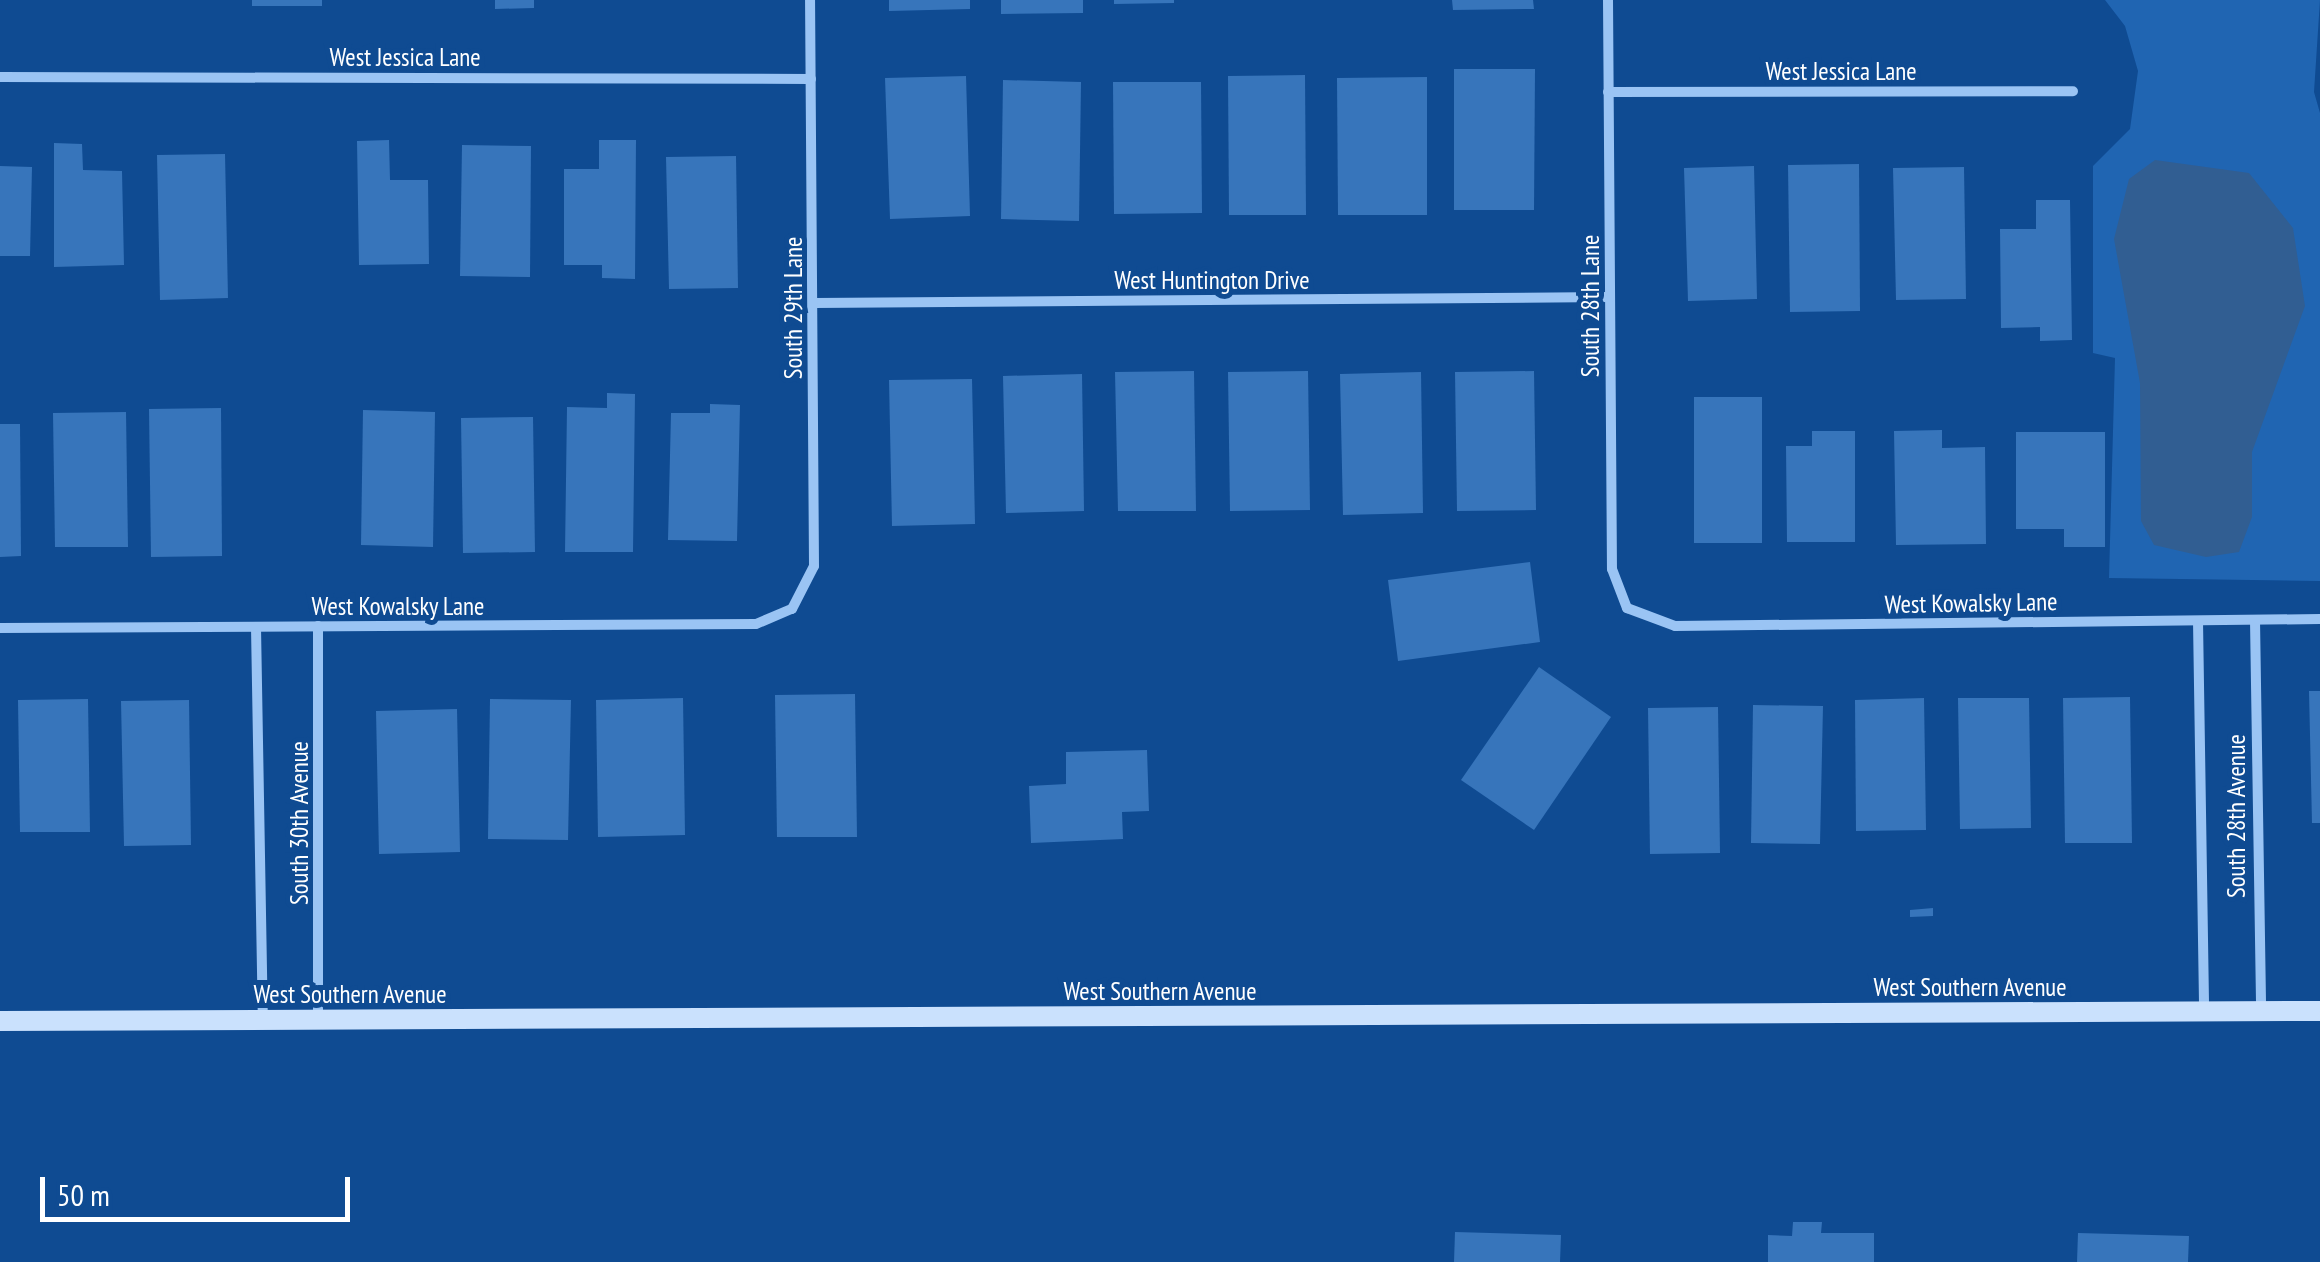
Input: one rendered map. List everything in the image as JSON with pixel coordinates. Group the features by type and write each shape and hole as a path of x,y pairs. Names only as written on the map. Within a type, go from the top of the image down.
{"main road":[{"name":"West Southern Avenue","path":"0,1020 2320,1010"}],"street":[{"name":"South 29th Lane","path":"792,609 814,566 810,0"},
{"name":"South 28th Lane","path":"1608,0 1612,569 1627,608"},
{"name":"West Jessica Lane","path":"0,77 811,79"},
{"name":"West Jessica Lane","path":"1608,92 2073,90"},
{"name":"West Huntington Drive","path":"814,303 1610,297"},
{"name":"West Kowalsky Lane","path":"1627,608 1676,626 2320,620"},
{"name":"West Kowalsky Lane","path":"0,628 756,624 792,609"},
{"name":"South 28th Avenue","path":"2255,620 2261,1010"},
{"name":"South 28th Avenue","path":"2198,621 2204,1010"},
{"name":"South 30th Avenue","path":"318,626 318,1020"},
{"name":"South 30th Avenue","path":"256,627 262,1020"}],"shaded area":[{"path":"2105,0 2320,0 2314,92 2320,113 2320,581 2109,578 2115,358 2093,353 2093,166 2130,129 2138,71 2125,26"},
{"path":"2155,160 2249,173 2293,228 2305,306 2252,452 2252,517 2239,552 2206,557 2154,545 2141,521 2140,383 2114,239 2129,179"}],"building":[{"path":"252,0 322,0 322,6 252,6"},
{"path":"495,0 534,0 534,8 495,9"},
{"path":"889,0 970,0 970,9 889,11"},
{"path":"1001,0 1083,0 1083,13 1001,14"},
{"path":"1114,0 1174,0 1174,3 1114,4"},
{"path":"1452,0 1533,0 1534,9 1453,10"},
{"path":"1454,69 1535,69 1534,210 1454,210"},
{"path":"1305,75 1306,215 1229,215 1228,76"},
{"path":"966,76 970,216 890,219 885,78"},
{"path":"1427,77 1427,215 1338,215 1337,78"},
{"path":"1003,80 1081,82 1079,221 1001,219"},
{"path":"1113,82 1201,82 1202,213 1114,214"},
{"path":"389,140 390,180 428,180 429,264 359,265 357,141"},
{"path":"599,140 636,140 635,279 602,278 602,265 564,265 564,169 599,169"},
{"path":"54,143 82,144 83,170 122,171 124,265 54,267"},
{"path":"462,145 531,146 530,277 460,276"},
{"path":"225,154 228,298 160,300 157,155"},
{"path":"736,156 738,288 669,289 666,157"},
{"path":"1859,164 1860,311 1790,312 1788,165"},
{"path":"0,166 32,167 30,256 0,256"},
{"path":"1754,166 1757,299 1688,301 1684,168"},
{"path":"1964,167 1966,299 1896,300 1893,168"},
{"path":"2036,200 2070,200 2072,340 2040,341 2040,327 2001,328 2000,229 2036,229"},
{"path":"1194,371 1196,511 1118,511 1115,372"},
{"path":"1308,371 1310,510 1230,511 1228,372"},
{"path":"1534,371 1536,510 1457,511 1455,372"},
{"path":"1421,372 1423,513 1343,515 1340,374"},
{"path":"1082,374 1084,511 1006,513 1003,376"},
{"path":"972,379 975,524 892,526 889,380"},
{"path":"607,393 635,394 633,552 565,552 567,407 607,408"},
{"path":"1694,397 1762,397 1762,543 1694,543"},
{"path":"710,404 740,405 737,541 668,540 671,413 710,413"},
{"path":"221,408 222,556 151,557 149,409"},
{"path":"363,410 435,412 433,547 361,545"},
{"path":"126,412 128,547 55,547 53,413"},
{"path":"533,417 535,552 463,553 461,418"},
{"path":"0,424 20,424 21,556 0,557"},
{"path":"1942,430 1942,448 1985,447 1986,544 1896,545 1894,431"},
{"path":"1812,431 1855,431 1855,542 1787,542 1786,446 1812,446"},
{"path":"2016,432 2105,432 2105,547 2064,547 2064,529 2016,529"},
{"path":"1530,562 1540,642 1398,661 1388,580"},
{"path":"1539,667 1611,717 1534,830 1461,780"},
{"path":"2309,691 2320,691 2320,823 2312,823"},
{"path":"855,694 857,837 777,837 775,695"},
{"path":"2130,697 2132,843 2065,843 2063,698"},
{"path":"683,698 685,835 598,837 596,700"},
{"path":"1924,698 1926,830 1856,831 1855,700"},
{"path":"1958,698 2029,698 2031,828 1960,829"},
{"path":"88,699 90,832 20,832 18,700"},
{"path":"490,699 571,700 568,840 488,839"},
{"path":"189,700 191,845 124,846 121,701"},
{"path":"1753,705 1823,706 1820,844 1751,843"},
{"path":"1718,707 1720,853 1650,854 1648,708"},
{"path":"457,709 460,852 379,854 376,711"},
{"path":"1147,750 1149,811 1122,812 1123,839 1031,843 1029,786 1066,784 1066,752"},
{"path":"1933,908 1933,916 1910,917 1910,910"},
{"path":"1793,1222 1822,1222 1821,1233 1874,1233 1874,1262 1768,1262 1768,1235 1792,1236"},
{"path":"1455,1232 1561,1235 1560,1262 1454,1262"},
{"path":"2078,1233 2189,1236 2188,1262 2077,1262"}]}
